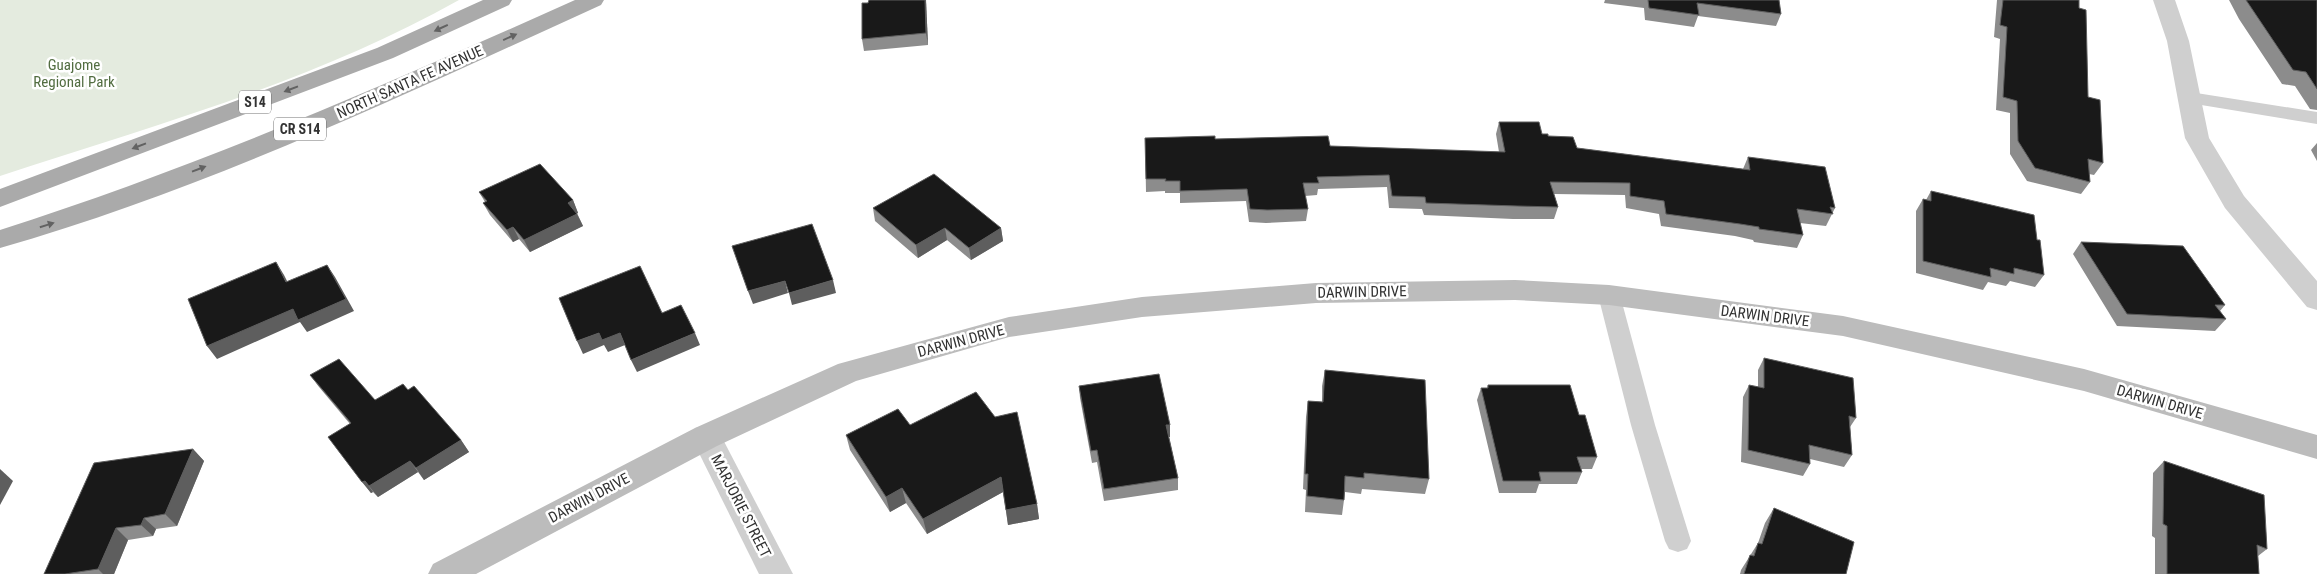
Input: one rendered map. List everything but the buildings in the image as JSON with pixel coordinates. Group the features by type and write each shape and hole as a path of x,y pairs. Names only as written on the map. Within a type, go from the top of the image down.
{"main road":[{"name":"S14","path":"0,198 386,53 501,0"},
{"name":"NORTH SANTA FE AVENUE","path":"0,239 84,213 350,110 593,0"}],"street":[{"path":"2164,0 2178,41 2196,138 2234,202 2317,300"},
{"name":"DARWIN DRIVE","path":"445,574 706,437 848,372 1009,327 1142,307 1316,292 1515,290 1609,295 1843,326 2084,380 2317,447"},
{"name":"MARJORIE STREET","path":"706,437 776,574"}],"lane":[{"path":"2190,98 2317,118"},
{"path":"1609,295 1643,425 1678,541"}],"green space":[{"name":"Guajome Regional Park","path":"0,0 459,0 404,29 292,78 176,119 0,176"}]}
